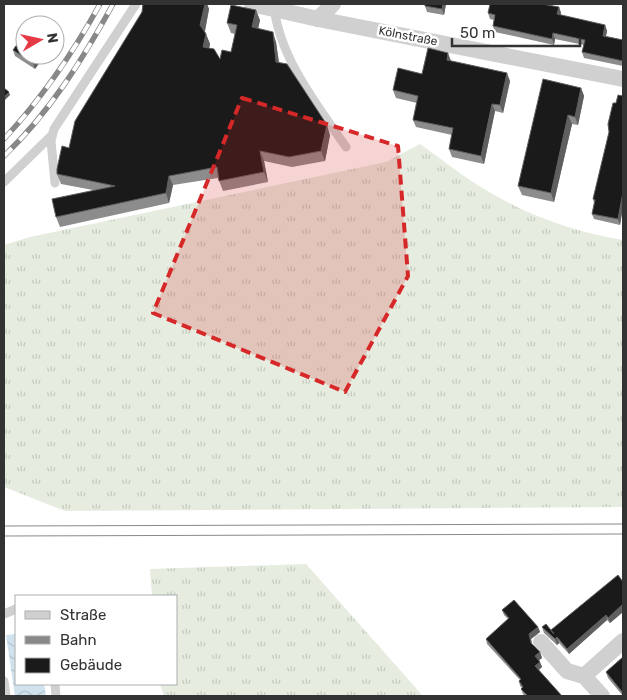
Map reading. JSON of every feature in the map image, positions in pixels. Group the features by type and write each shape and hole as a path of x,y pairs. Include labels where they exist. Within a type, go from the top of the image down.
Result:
{"street":[{"name":"Kölnstraße","path":"252,4 318,19 623,79"},
{"path":"318,19 333,4"},
{"path":"584,676 623,641"},
{"path":"541,642 567,671 584,676 602,696"}],"lane":[{"path":"4,182 52,135 136,4"},
{"path":"274,8 276,25 288,58 346,147"},
{"path":"52,135 55,184"},
{"path":"4,681 6,696"}],"highlighted area":[{"path":"242,98 398,146 408,276 345,392 153,313"}],"green space":[{"path":"420,144 477,185 518,208 570,228 623,240 623,507 65,511 4,487 4,245 30,237 386,162"},
{"path":"306,564 423,696 164,696 160,685 178,685 178,595 152,595 150,569"}],"water":[{"path":"15,634 15,685 44,685 46,696 15,696 6,635"}],"building":[{"path":"143,4 205,4 200,25 206,34 203,47 214,49 220,59 222,50 231,52 237,25 227,23 231,5 256,10 252,27 273,32 276,62 287,64 327,125 321,151 289,157 260,151 264,172 219,181 217,167 169,176 166,193 56,217 52,199 115,186 57,174 57,169 62,146 69,148 75,121 142,12"},
{"path":"425,4 443,4 442,9 425,6"},
{"path":"490,4 542,4 559,7 557,14 605,25 603,36 623,40 623,61 582,52 585,40 553,33 552,39 493,26 495,15 488,13"},
{"path":"428,48 448,53 447,60 507,73 500,105 492,104 481,156 449,149 453,128 413,120 418,96 393,90 398,68 422,74"},
{"path":"543,79 581,88 575,117 568,115 551,193 518,186"},
{"path":"4,88 9,92 4,97"},
{"path":"618,95 623,96 623,192 618,219 592,214 595,200 593,199 609,132 608,124 613,103 616,103"},
{"path":"618,575 623,582 623,604 608,618 606,615 567,649 557,637 555,639 542,627 546,624 554,634 551,630"},
{"path":"514,600 538,627 529,634 531,643 540,652 535,656 540,662 535,666 562,696 528,696 521,689 523,687 519,681 521,679 486,639 509,618 502,610"},
{"path":"623,657 623,693 606,672"}],"tram line":[{"path":"4,526 623,524"},
{"path":"4,536 623,534"}],"railway":[{"path":"4,139 31,108 56,74 100,4"},
{"path":"4,156 21,139 65,84 113,4"}]}
